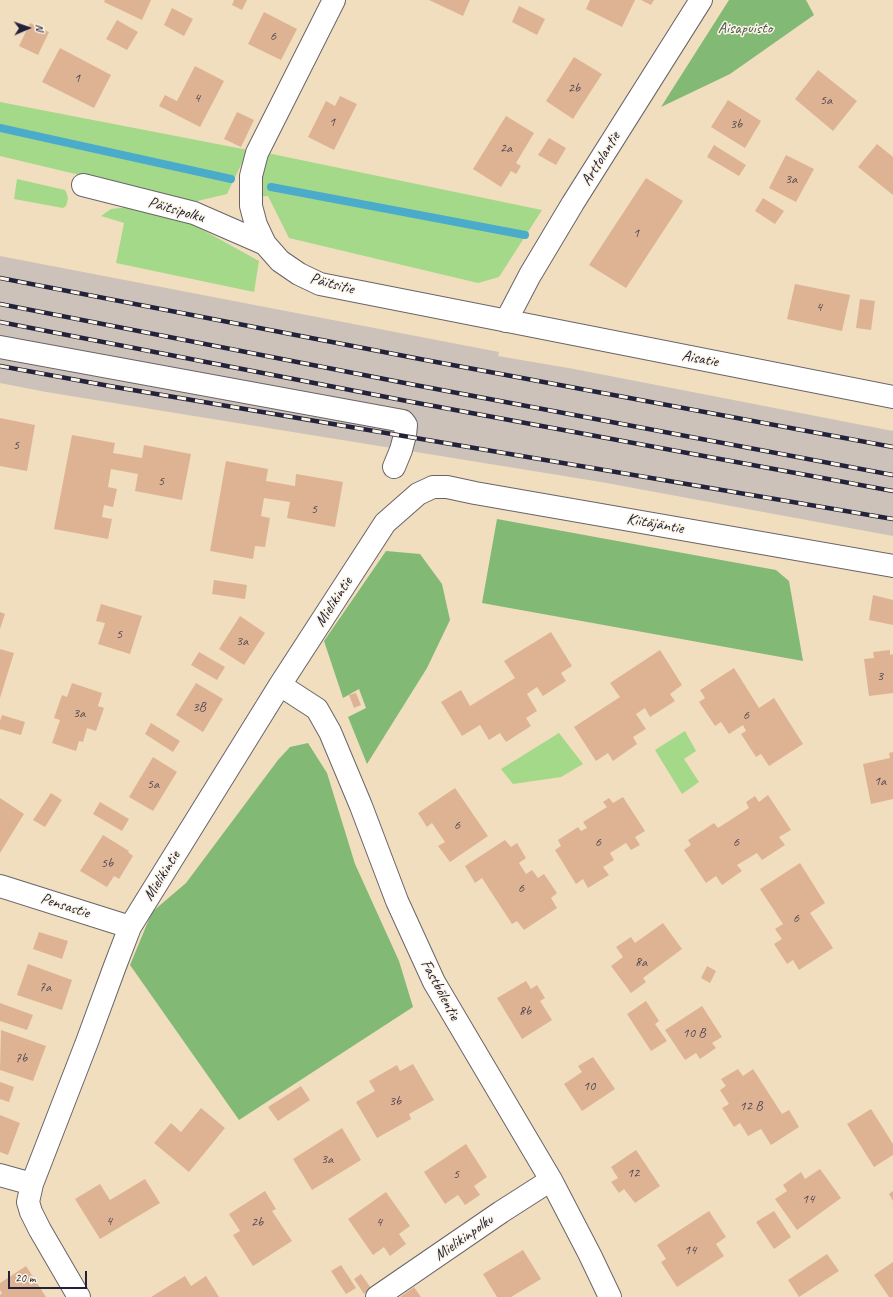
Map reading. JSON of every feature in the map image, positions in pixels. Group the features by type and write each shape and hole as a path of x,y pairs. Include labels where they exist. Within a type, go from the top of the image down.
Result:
{"street":[{"name":"Päitsitie","path":"334,0 256,156 251,176 250,206 256,225 265,244 280,261 299,274 320,284 506,321"},
{"name":"Arttolantie","path":"506,321 530,275 573,204 701,0"},
{"name":"Päitsipolku","path":"83,185 194,213 265,244"},
{"name":"Aisatie","path":"506,321 893,397"},
{"path":"0,347 403,421 406,425 405,435 394,467"},
{"name":"Kiitäjäntie","path":"418,494 432,487 448,487 893,566"},
{"name":"Mielikintie","path":"79,1297 31,1212 28,1202 32,1184 130,927 280,685 386,523 418,494"},
{"name":"Fastbölentie","path":"280,685 317,709 330,732 361,806 397,901 434,982 551,1180 610,1297"},
{"name":"Pensastie","path":"0,886 130,927"},
{"path":"0,1175 32,1184"},
{"name":"Mielikinpolku","path":"377,1297 501,1212 551,1180"}],"shaded area":[{"path":"0,256 499,352 498,356 574,369 893,431 893,536 601,482 46,392 0,383"}],"green space":[{"name":"Aisapuisto","path":"729,0 806,0 814,15 730,74 661,107"},
{"path":"0,102 248,150 227,194 193,202 0,156"},
{"path":"267,153 542,210 499,277 478,283 289,238 268,196 257,197"},
{"path":"17,179 65,190 68,199 66,206 63,208 14,199"},
{"path":"129,207 183,219 259,261 254,292 116,263 124,223 101,216 111,209"},
{"path":"497,519 776,570 789,581 803,661 482,603"},
{"path":"386,551 420,554 442,584 450,620 427,668 367,764 348,717 366,708 359,689 343,698 324,641"},
{"path":"685,731 696,751 684,759 699,782 682,794 655,750"},
{"path":"559,733 583,764 561,777 513,784 501,769"},
{"path":"308,743 327,773 355,864 399,961 413,1007 239,1120 130,965 152,912 186,883 278,760 290,747"}],"building":[{"path":"105,0 151,0 142,20 104,2"},
{"path":"234,0 247,0 242,10 232,5"},
{"path":"429,0 470,0 463,16"},
{"path":"590,0 635,0 622,27 586,9"},
{"path":"641,0 654,0 651,5"},
{"path":"519,6 545,19 537,35 512,22"},
{"path":"172,8 193,19 184,36 164,25"},
{"path":"264,12 297,29 281,60 248,44"},
{"path":"117,20 138,32 127,50 106,39"},
{"path":"30,23 49,32 38,55 19,46"},
{"path":"60,48 111,75 94,108 42,82"},
{"path":"574,57 602,74 573,119 546,101"},
{"path":"195,66 224,81 200,127 159,106 165,95 177,101"},
{"path":"818,70 857,101 833,131 795,99"},
{"path":"340,96 357,104 334,150 308,137 326,101 335,106"},
{"path":"728,100 761,121 745,148 711,127"},
{"path":"237,112 254,120 241,147 224,139"},
{"path":"506,116 534,133 516,163 521,166 516,174 511,171 501,187 473,169"},
{"path":"549,138 566,148 556,165 538,155"},
{"path":"877,144 893,157 893,195 858,167"},
{"path":"714,145 746,165 739,176 707,157"},
{"path":"786,155 814,169 796,202 769,188"},
{"path":"646,178 683,201 626,288 589,265"},
{"path":"763,198 784,211 775,224 755,211"},
{"path":"795,284 850,295 842,331 787,319"},
{"path":"860,299 875,301 871,330 856,328"},
{"path":"0,418 35,425 27,471 0,466"},
{"path":"72,435 115,443 113,453 142,458 144,445 191,454 182,500 135,491 138,474 111,469 108,487 117,489 113,507 104,505 102,517 112,519 108,539 54,529"},
{"path":"226,461 268,469 266,481 295,486 296,474 343,482 335,527 287,518 290,502 264,498 261,516 270,518 265,547 255,546 253,559 210,551"},
{"path":"214,580 247,585 245,599 212,594"},
{"path":"873,595 893,600 893,625 869,620"},
{"path":"101,604 142,616 130,654 98,644 105,623 96,621"},
{"path":"0,612 5,614 0,629"},
{"path":"240,616 265,633 244,665 219,649"},
{"path":"551,632 572,666 561,673 566,681 543,696 537,687 527,694 537,711 526,718 531,726 506,742 500,733 489,740 480,725 462,736 441,702 461,690 470,706 515,678 504,661"},
{"path":"0,649 14,653 0,698"},
{"path":"660,650 682,685 670,694 675,701 650,717 645,708 636,714 646,729 633,737 637,744 613,761 608,753 596,761 574,727 620,697 610,683"},
{"path":"890,650 890,655 893,654 893,693 869,696 864,659 874,658 873,652"},
{"path":"199,652 225,667 217,680 191,665"},
{"path":"734,668 759,708 774,698 803,744 769,766 761,754 756,757 741,734 746,731 743,725 729,734 721,722 715,726 699,702 705,698 700,690"},
{"path":"72,683 102,693 98,706 104,708 96,731 87,728 83,742 79,741 76,751 52,743 60,720 54,718 62,695 67,697"},
{"path":"196,683 223,699 203,732 176,715"},
{"path":"356,693 361,705 354,708 349,695"},
{"path":"2,715 25,722 21,735 0,729"},
{"path":"151,723 180,741 173,752 145,734"},
{"path":"893,752 893,799 871,804 863,764 890,758 889,753"},
{"path":"153,757 177,772 153,811 129,797"},
{"path":"455,788 488,836 450,862 438,846 445,842 432,823 427,827 418,813"},
{"path":"51,793 62,800 45,827 33,820"},
{"path":"768,795 791,830 779,837 785,845 762,860 757,853 737,865 742,871 722,885 716,876 706,883 684,850 691,845 688,840 714,823 718,828 749,808 746,802 755,796 759,802"},
{"path":"623,797 645,831 635,837 640,845 631,850 626,843 610,853 614,860 603,867 609,875 588,888 583,879 576,884 555,850 561,846 558,840 578,827 581,831 587,828 583,822 607,807 603,802 609,798 613,803"},
{"path":"0,798 24,814 0,853"},
{"path":"100,802 129,819 122,831 93,814"},
{"path":"103,835 129,851 128,852 133,856 119,879 114,876 107,887 80,871"},
{"path":"505,840 511,847 517,843 526,858 519,863 526,874 532,870 538,878 544,874 557,893 551,898 557,908 524,930 517,921 512,924 482,878 475,883 465,866"},
{"path":"800,863 825,903 810,913 833,948 799,970 793,960 787,964 774,944 782,939 775,929 783,924 760,889"},
{"path":"663,923 682,949 643,978 646,982 631,993 611,966 623,957 616,947 631,937 635,943"},
{"path":"39,932 68,941 62,959 33,949"},
{"path":"28,964 72,980 62,1010 17,995"},
{"path":"707,966 716,971 710,983 701,978"},
{"path":"526,981 531,989 537,985 545,998 540,1001 552,1020 522,1039 497,998"},
{"path":"646,1001 659,1021 655,1024 667,1041 651,1051 627,1014"},
{"path":"0,1003 33,1015 27,1030 0,1021"},
{"path":"702,1006 722,1037 712,1043 716,1048 700,1059 696,1053 685,1060 665,1030"},
{"path":"1,1030 46,1046 33,1081 0,1070"},
{"path":"593,1057 615,1089 582,1111 564,1084 582,1072 578,1066"},
{"path":"413,1064 434,1100 409,1114 411,1119 377,1138 356,1102 375,1091 369,1081 397,1065 400,1071"},
{"path":"738,1069 743,1076 753,1069 782,1114 789,1110 799,1127 771,1145 761,1129 748,1136 740,1123 734,1127 722,1108 729,1104 720,1090 726,1086 721,1079"},
{"path":"0,1082 14,1087 9,1102 0,1099"},
{"path":"301,1086 310,1100 278,1121 268,1107"},
{"path":"201,1108 225,1128 189,1172 154,1143 171,1123 181,1132"},
{"path":"871,1109 893,1144 893,1155 874,1167 847,1124"},
{"path":"0,1115 20,1123 8,1155 0,1152"},
{"path":"342,1128 361,1160 312,1190 293,1159"},
{"path":"466,1144 487,1177 474,1186 480,1195 465,1205 458,1195 445,1204 424,1172"},
{"path":"636,1150 660,1186 635,1203 624,1189 619,1193 611,1182 618,1178 611,1167"},
{"path":"820,1169 841,1198 797,1230 775,1199 787,1191 783,1185 801,1172 805,1179"},
{"path":"145,1179 160,1203 100,1239 75,1199 100,1184 110,1200"},
{"path":"265,1191 276,1209 272,1211 292,1241 253,1266 233,1235 240,1231 229,1214"},
{"path":"893,1191 893,1201 889,1194"},
{"path":"386,1192 410,1226 399,1234 406,1244 390,1256 384,1247 373,1255 348,1219"},
{"path":"709,1211 726,1237 716,1244 724,1256 677,1287 661,1262 666,1259 657,1245"},
{"path":"774,1211 791,1237 774,1249 756,1222"},
{"path":"523,1250 541,1279 511,1297 497,1297 483,1274"},
{"path":"827,1254 839,1271 799,1297 788,1280"},
{"path":"893,1262 893,1297 889,1297 874,1275"},
{"path":"341,1265 356,1288 346,1294 331,1271"},
{"path":"26,1266 46,1297 0,1297 2,1293 0,1290 0,1283"},
{"path":"361,1274 371,1288 364,1294 354,1279"},
{"path":"185,1276 191,1286 206,1276 219,1297 151,1297"},
{"path":"414,1287 421,1297 400,1297"}],"waterway":[{"path":"0,128 231,179"},
{"path":"271,187 525,235"}],"railway":[{"path":"0,278 420,359 893,447"},
{"path":"0,304 415,385 893,475"},
{"path":"0,322 412,402 893,491"},
{"path":"0,366 115,387 893,519"}]}
